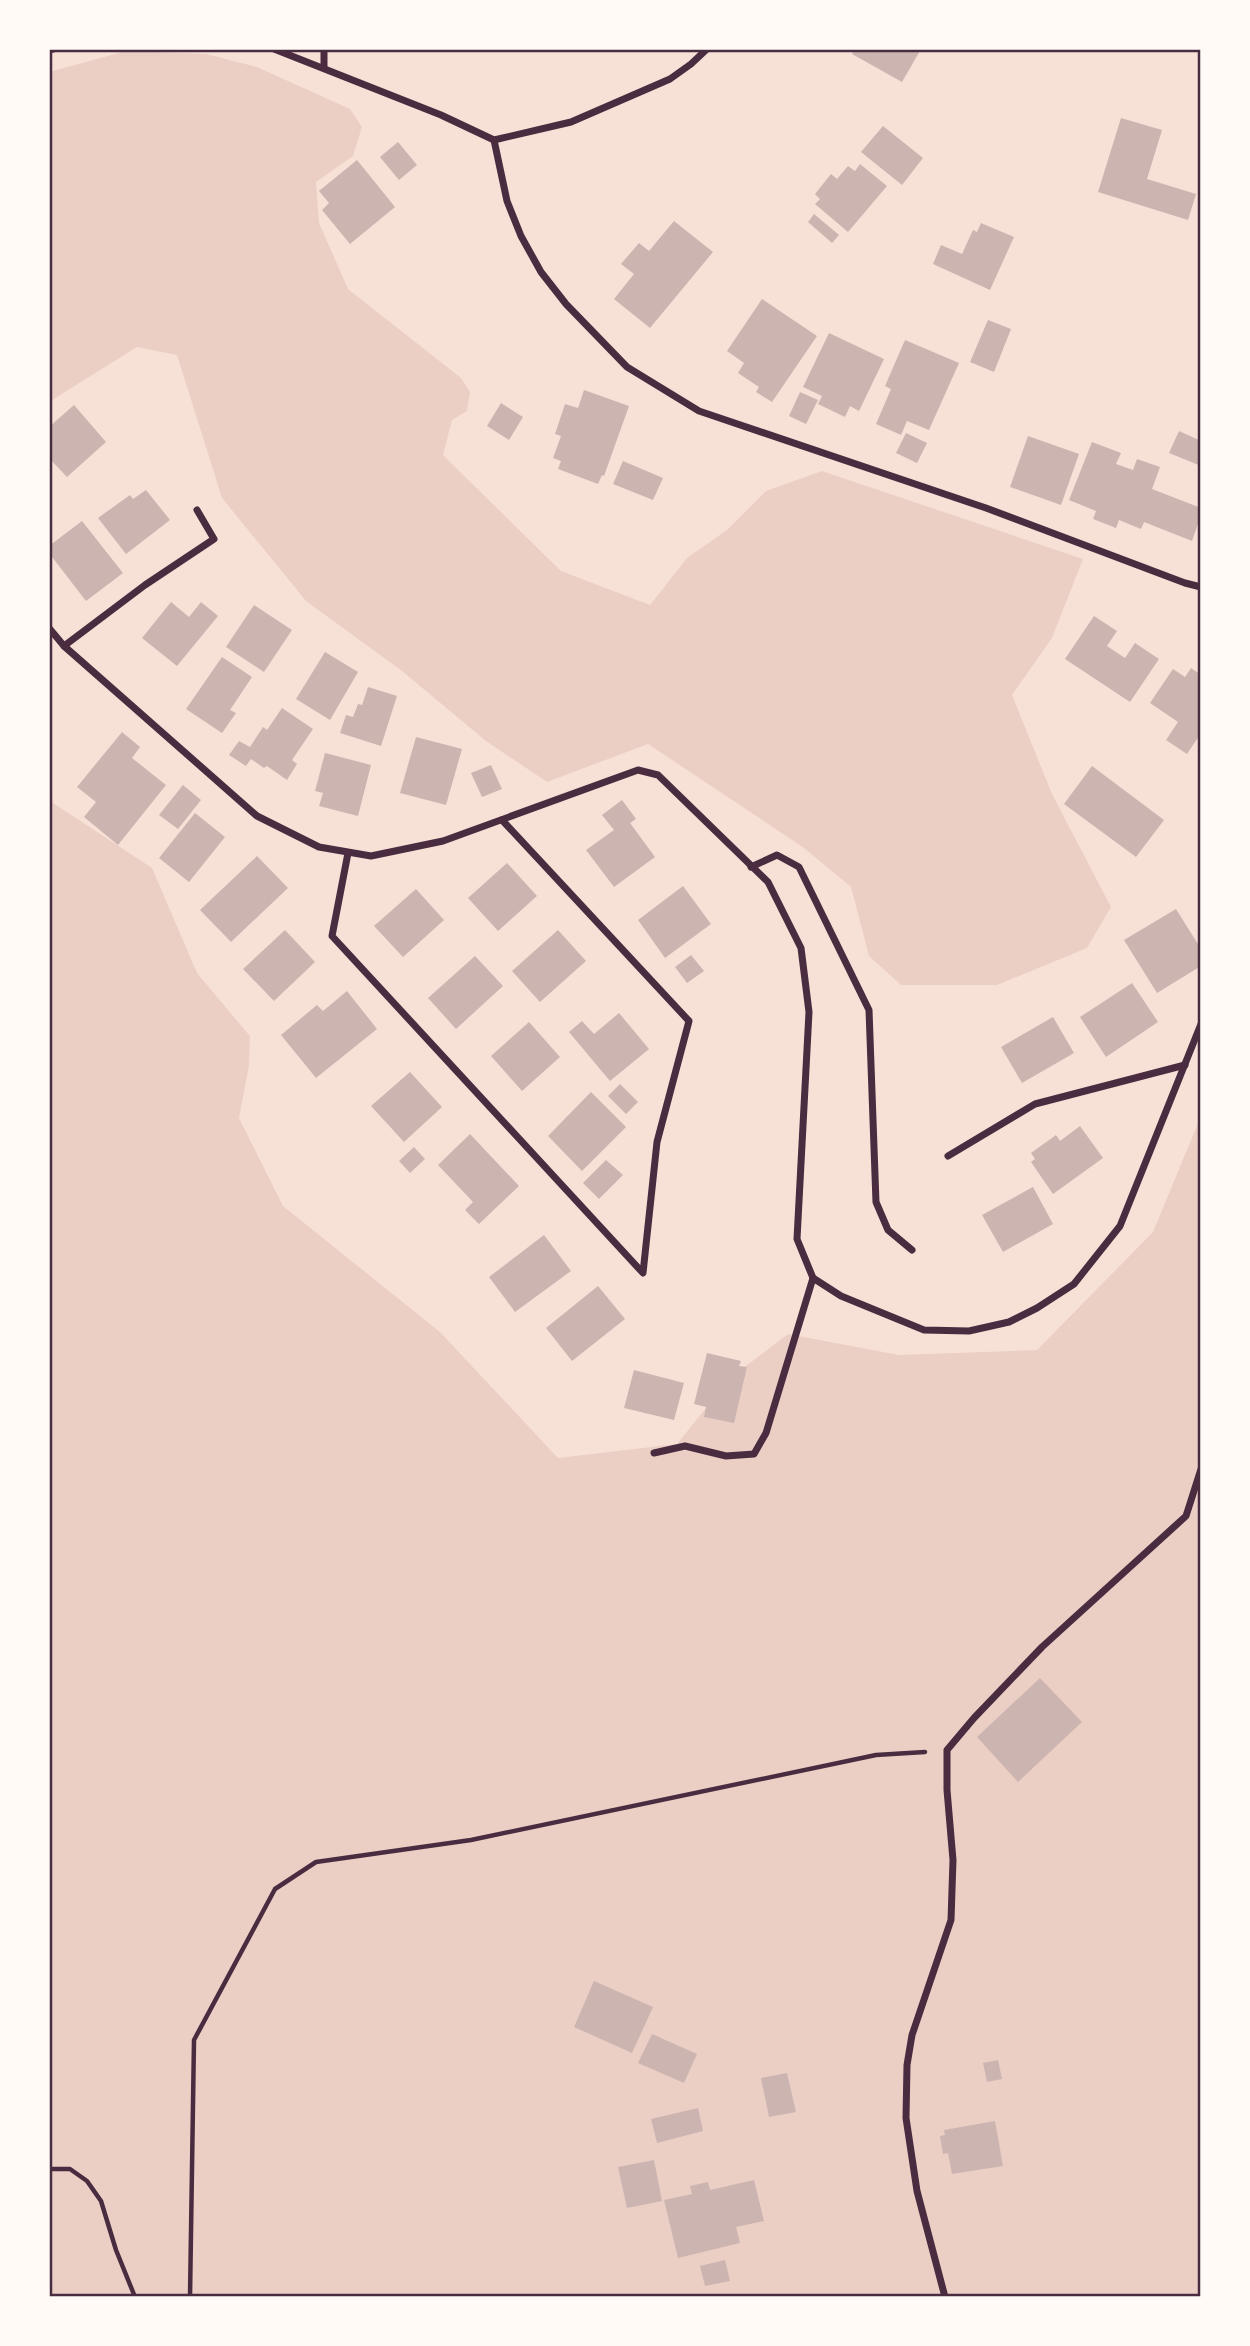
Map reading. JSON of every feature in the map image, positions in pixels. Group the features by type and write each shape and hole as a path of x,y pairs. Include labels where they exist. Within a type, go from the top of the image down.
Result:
{"street":[{"path":"274,49 441,115 494,140 571,122 670,79 691,65 707,49"},
{"path":"324,49 324,68"},
{"path":"494,140 507,201 521,236 541,272 566,304 627,367 699,411 986,508 1201,587"},
{"path":"64,646 145,585 214,540 197,510"},
{"path":"49,628 64,646 257,816 319,847 371,856 443,841 638,770 659,775 768,882 801,948 809,1012 797,1239 813,1278 841,1296 924,1330 983,1329 1009,1322 1074,1284 1120,1226 1201,1024"},
{"path":"348,853 332,936 643,1273 657,1142 689,1021 502,820"},
{"path":"751,867 777,855 799,867 869,1010 876,1202 888,1230 912,1250"},
{"path":"947,1156 1035,1104 1185,1065"},
{"path":"654,1453 685,1446 726,1456 754,1454 766,1433 813,1278"},
{"path":"945,2297 917,2191 906,2118 907,2064 912,2035 951,1920 953,1860 947,1790 947,1750 1042,1647 1186,1516 1201,1469"}],"path":[{"path":"190,2297 194,2040 275,1889 316,1862 471,1840 876,1755 947,1750"},
{"path":"49,2168 70,2169 87,2181 101,2201 116,2250 135,2297"}],"shaded area":[{"path":"126,51 206,54 257,67 350,109 362,127 353,156 316,182 319,223 348,289 461,378 470,392 467,411 452,420 443,455 561,571 650,605 687,558 727,530 766,491 822,471 1083,559 1052,638 1012,695 1052,794 1111,907 1087,948 997,985 901,985 869,956 851,887 804,848 648,744 547,782 486,741 402,671 306,601 222,498 177,355 137,347 49,402 49,72"},
{"path":"49,783 53,803 152,868 197,973 250,1036 249,1066 239,1118 283,1206 440,1332 558,1458 677,1444 730,1378 788,1334 899,1355 1037,1350 1153,1232 1201,1116 1201,2297 49,2297"}],"building":[{"path":"855,49 921,49 902,82 852,54"},
{"path":"1121,118 1162,130 1147,179 1196,194 1188,220 1098,192"},
{"path":"883,126 923,158 902,185 861,152"},
{"path":"398,142 417,165 399,180 380,157"},
{"path":"357,160 395,207 350,244 322,210 329,203 319,191"},
{"path":"860,164 887,186 848,232 815,204 820,199 815,194 831,174 837,179 848,166 855,171"},
{"path":"814,214 839,235 832,243 808,222"},
{"path":"674,221 713,252 650,328 614,299 634,274 621,264 639,243 649,251"},
{"path":"981,223 1014,237 990,290 933,264 941,245 962,254 973,230 977,232"},
{"path":"762,299 817,336 772,402 756,392 759,387 738,373 744,363 727,351"},
{"path":"988,320 1011,329 994,372 970,362"},
{"path":"829,333 884,359 859,411 850,406 845,417 818,404 822,396 803,387"},
{"path":"905,340 959,363 929,430 907,421 901,435 876,424 891,389 885,386"},
{"path":"584,390 629,406 604,476 602,475 598,484 558,469 561,461 553,458 561,436 555,434 565,404 578,408"},
{"path":"800,392 818,400 806,424 789,416"},
{"path":"501,403 523,417 509,440 487,426"},
{"path":"74,405 106,442 67,477 49,458 49,427"},
{"path":"1179,431 1201,441 1201,466 1169,453"},
{"path":"906,433 927,443 917,463 896,453"},
{"path":"1028,436 1079,454 1061,505 1010,487"},
{"path":"1092,442 1121,453 1116,464 1133,470 1137,459 1160,467 1152,489 1201,508 1192,541 1144,522 1141,529 1119,520 1116,528 1093,519 1096,511 1069,500"},
{"path":"623,461 663,478 653,500 613,484"},
{"path":"146,490 170,520 126,554 98,518 130,495 133,499"},
{"path":"82,521 123,573 86,601 49,553 49,546"},
{"path":"171,602 189,617 201,602 218,616 177,666 142,638"},
{"path":"254,605 292,630 264,672 226,647"},
{"path":"1094,616 1117,631 1107,646 1125,658 1135,643 1159,659 1130,702 1065,659"},
{"path":"325,652 358,672 330,720 296,699"},
{"path":"222,657 252,677 230,710 236,713 222,733 186,709"},
{"path":"1191,668 1201,675 1201,733 1187,754 1166,740 1178,722 1150,703 1173,669 1185,677"},
{"path":"368,687 397,696 381,746 340,733 346,715 353,717 358,704 362,705"},
{"path":"282,708 313,729 292,760 297,764 287,780 251,759 246,766 229,755 239,741 250,747 263,727 267,730"},
{"path":"122,732 140,747 132,758 166,785 118,845 84,817 96,802 77,787"},
{"path":"416,737 462,749 446,805 400,793"},
{"path":"325,753 371,765 358,816 319,806 323,793 315,791"},
{"path":"491,765 502,789 482,797 471,773"},
{"path":"1092,766 1164,820 1136,857 1064,804"},
{"path":"183,785 201,800 178,829 159,815"},
{"path":"622,800 636,819 630,823 655,857 614,887 586,850 614,830 602,815"},
{"path":"195,813 225,837 189,882 159,858"},
{"path":"257,856 288,888 231,942 200,910"},
{"path":"507,863 537,896 498,931 468,898"},
{"path":"683,886 711,924 665,958 638,920"},
{"path":"416,889 444,920 403,957 374,926"},
{"path":"1176,909 1201,949 1201,966 1157,993 1124,940"},
{"path":"285,930 315,962 274,1001 243,969"},
{"path":"558,930 586,961 540,1002 512,971"},
{"path":"691,955 704,971 687,983 675,967"},
{"path":"475,956 503,986 456,1029 428,998"},
{"path":"1132,983 1158,1022 1106,1057 1080,1017"},
{"path":"347,991 377,1029 316,1078 281,1035 317,1005 323,1011"},
{"path":"619,1013 649,1049 610,1081 569,1032 582,1021 594,1034"},
{"path":"1053,1017 1074,1053 1022,1083 1001,1047"},
{"path":"529,1022 560,1057 522,1091 491,1056"},
{"path":"410,1072 442,1107 404,1142 371,1106"},
{"path":"620,1084 638,1102 626,1114 608,1096"},
{"path":"591,1092 626,1127 582,1171 548,1136"},
{"path":"1080,1126 1103,1158 1053,1194 1031,1162 1035,1159 1031,1153 1056,1135 1060,1141"},
{"path":"470,1134 519,1186 479,1224 465,1210 473,1202 438,1165"},
{"path":"414,1147 425,1159 410,1173 399,1161"},
{"path":"606,1160 623,1175 599,1199 583,1183"},
{"path":"1033,1187 1053,1224 1003,1252 982,1215"},
{"path":"544,1235 571,1271 515,1312 489,1277"},
{"path":"598,1286 625,1319 572,1361 546,1328"},
{"path":"707,1353 741,1361 739,1366 747,1367 734,1423 704,1417 706,1407 694,1404"},
{"path":"634,1370 684,1383 674,1420 624,1408"},
{"path":"1040,1678 1082,1722 1018,1782 977,1737"},
{"path":"594,1981 653,2007 632,2053 574,2027"},
{"path":"652,2034 697,2054 684,2083 638,2063"},
{"path":"998,2060 1002,2079 987,2082 983,2063"},
{"path":"787,2073 796,2112 769,2117 761,2078"},
{"path":"698,2108 703,2131 657,2143 651,2119"},
{"path":"995,2121 1003,2166 952,2174 948,2153 943,2154 940,2136 945,2135 944,2130"},
{"path":"654,2160 662,2201 627,2208 618,2167"},
{"path":"754,2180 764,2221 736,2227 740,2243 678,2258 664,2200 692,2194 690,2186 708,2182 710,2190"},
{"path":"725,2260 730,2281 705,2286 700,2266"}]}
